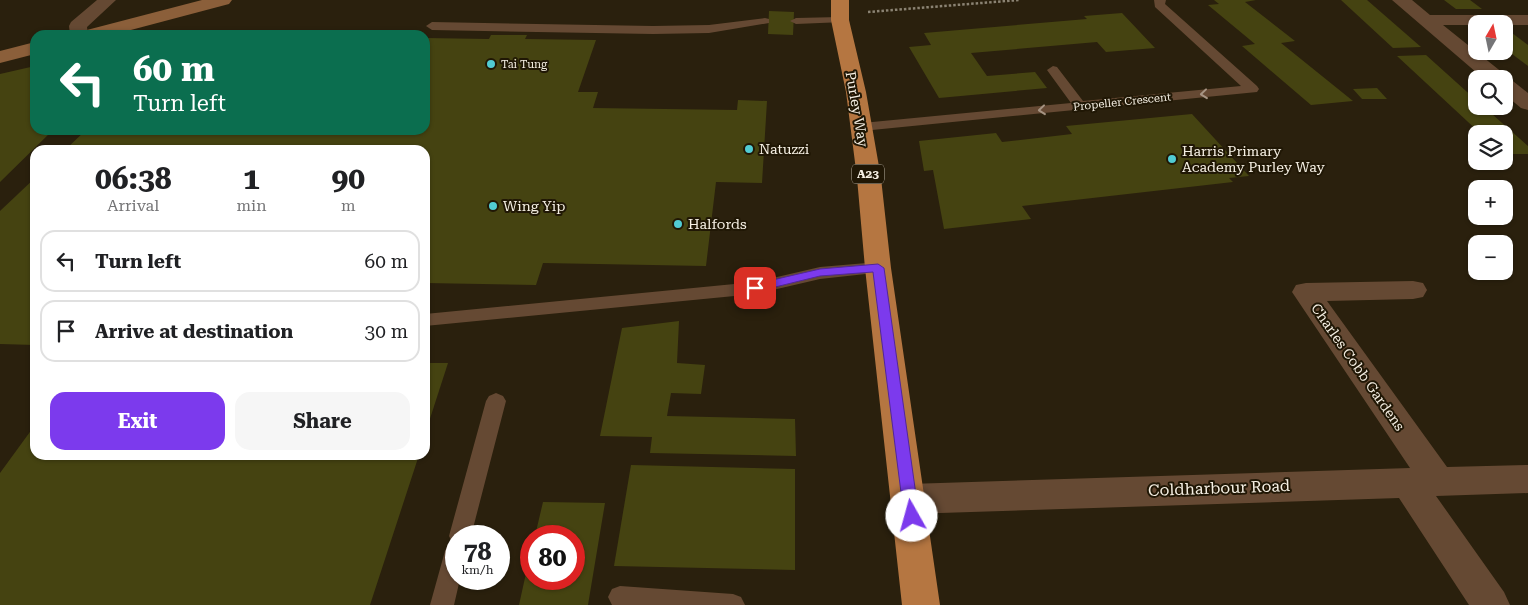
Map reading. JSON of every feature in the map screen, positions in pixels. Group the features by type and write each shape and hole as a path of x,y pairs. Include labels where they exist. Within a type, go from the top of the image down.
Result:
{"highway":[{"name":"Purley Way","path":"840,11 862,127 878,268 910,499 922,605"}],"main road":[{"path":"109,30 223,0"},
{"path":"0,57 30,49"}],"street":[{"path":"78,30 78,26 107,0"},
{"path":"1401,0 1486,70"},
{"path":"1424,20 1528,20"},
{"path":"1513,92 1528,104"},
{"name":"Charles Cobb Gardens","path":"1413,290 1306,292 1423,482"},
{"name":"Coldharbour Road","path":"910,499 1528,479"},
{"path":"1423,482 1491,605"}],"lane":[{"name":"Propeller Crescent","path":"862,127 1252,89 1159,5 1160,0"},
{"path":"796,21 840,11"},
{"path":"432,26 663,30 709,29 764,21"},
{"path":"1052,70 1080,106"},
{"path":"430,320 755,288 820,273 878,268"},
{"path":"463,525 496,401"},
{"path":"442,605 446,590"},
{"path":"620,597 733,605"}],"path":[{"path":"840,11 1019,0"}],"building":[{"path":"1214,0 1256,0 1245,2 1295,41 1281,43 1353,101 1311,105 1242,46 1255,44 1208,5 1219,4"},
{"path":"1341,0 1367,0 1421,47 1393,48"},
{"path":"1444,0 1470,0 1482,9 1456,9"},
{"path":"769,11 794,12 793,35 768,34"},
{"path":"1122,13 1155,48 1106,52 1097,42 971,53 987,76 1035,72 1047,88 939,98 909,47 931,45 924,33 1087,19 1084,16"},
{"path":"1513,34 1528,45 1528,66 1513,55"},
{"path":"491,35 527,35 525,39 596,40 578,92 598,92 593,108 737,110 738,100 767,101 762,183 716,182 706,266 543,263 536,285 430,283 430,145 70,145 81,135 430,135 430,38 489,39"},
{"path":"1426,55 1468,93 1468,115 1493,115 1504,125 1471,125 1397,56"},
{"path":"30,67 30,135 48,135 38,145 30,145 30,153 0,182 0,74"},
{"path":"1377,88 1387,99 1362,99 1353,89"},
{"path":"1192,114 1249,176 1229,178 1233,182 1022,206 1031,219 944,229 933,170 924,171 919,141 996,133 1002,142 1072,134 1066,126"},
{"path":"1513,133 1528,146 1528,154 1513,154"},
{"path":"30,183 30,345 0,344 0,211"},
{"path":"679,321 677,363 705,365 701,394 671,393 667,416 795,419 796,456 650,453 652,437 600,436 622,328"},
{"path":"430,363 448,363 430,419"},
{"path":"30,432 30,460 417,460 370,605 0,605 0,473"},
{"path":"631,465 795,469 795,570 614,566"},
{"path":"543,502 605,503 588,605 519,605 522,590 585,590 585,525 538,525"}],"place":[{"name":"Tai Tung","path":"491,64"},
{"name":"Natuzzi","path":"749,149"},
{"name":"Harris Primary Academy Purley Way","path":"1172,159"},
{"name":"Wing Yip","path":"493,206"},
{"name":"Halfords","path":"678,224"}],"route":[{"path":"755,288 820,273 878,268 912,516"}]}
